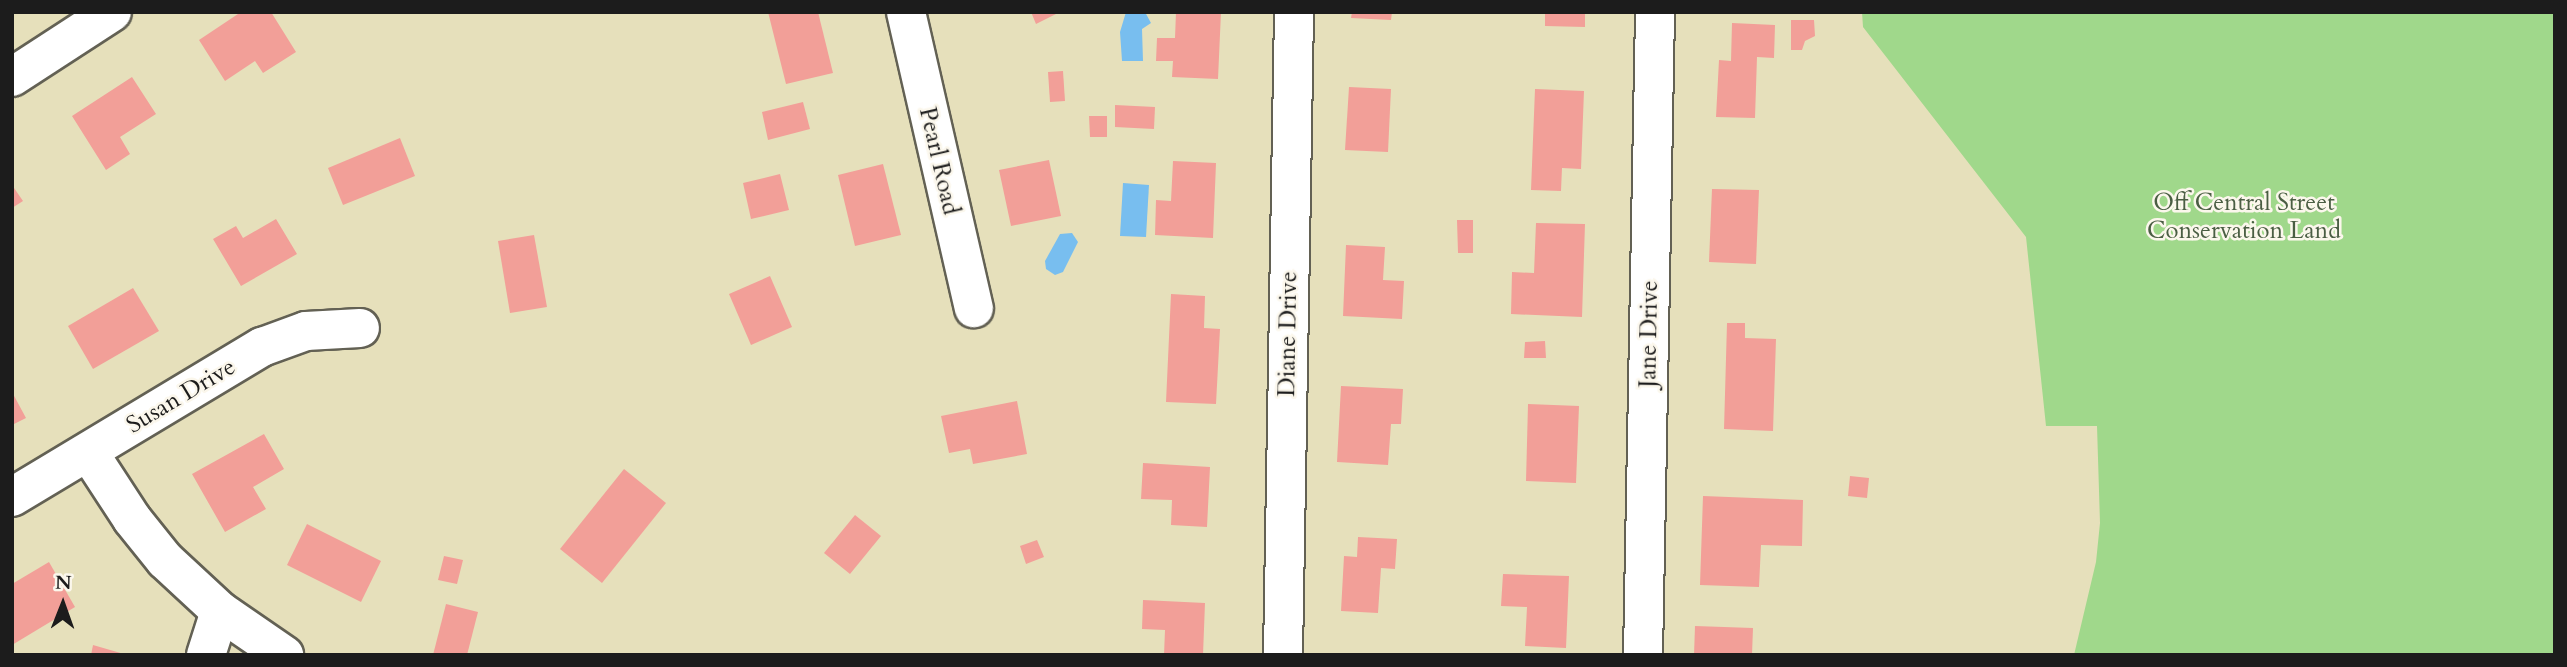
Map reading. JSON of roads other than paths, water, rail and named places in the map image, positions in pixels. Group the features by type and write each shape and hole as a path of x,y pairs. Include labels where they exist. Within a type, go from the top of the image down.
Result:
{"street":[{"path":"12,77 112,12"},
{"name":"Pearl Road","path":"906,12 974,308"},
{"name":"Diane Drive","path":"1283,655 1294,12"},
{"name":"Jane Drive","path":"1643,655 1655,12"},
{"name":"Susan Drive","path":"12,497 262,347 306,331 360,328"},
{"path":"89,453 146,538 220,611 284,655"},
{"path":"206,655 220,611"}],"water":[{"path":"1126,12 1145,12 1151,23 1142,29 1143,61 1122,61 1120,32"},
{"path":"1123,183 1149,185 1146,237 1120,236"},
{"path":"1072,233 1078,242 1063,272 1055,275 1046,269 1045,261 1060,234"}],"park label":[{"name":"Off Central Street Conservation Land","path":"2244,217"}]}
